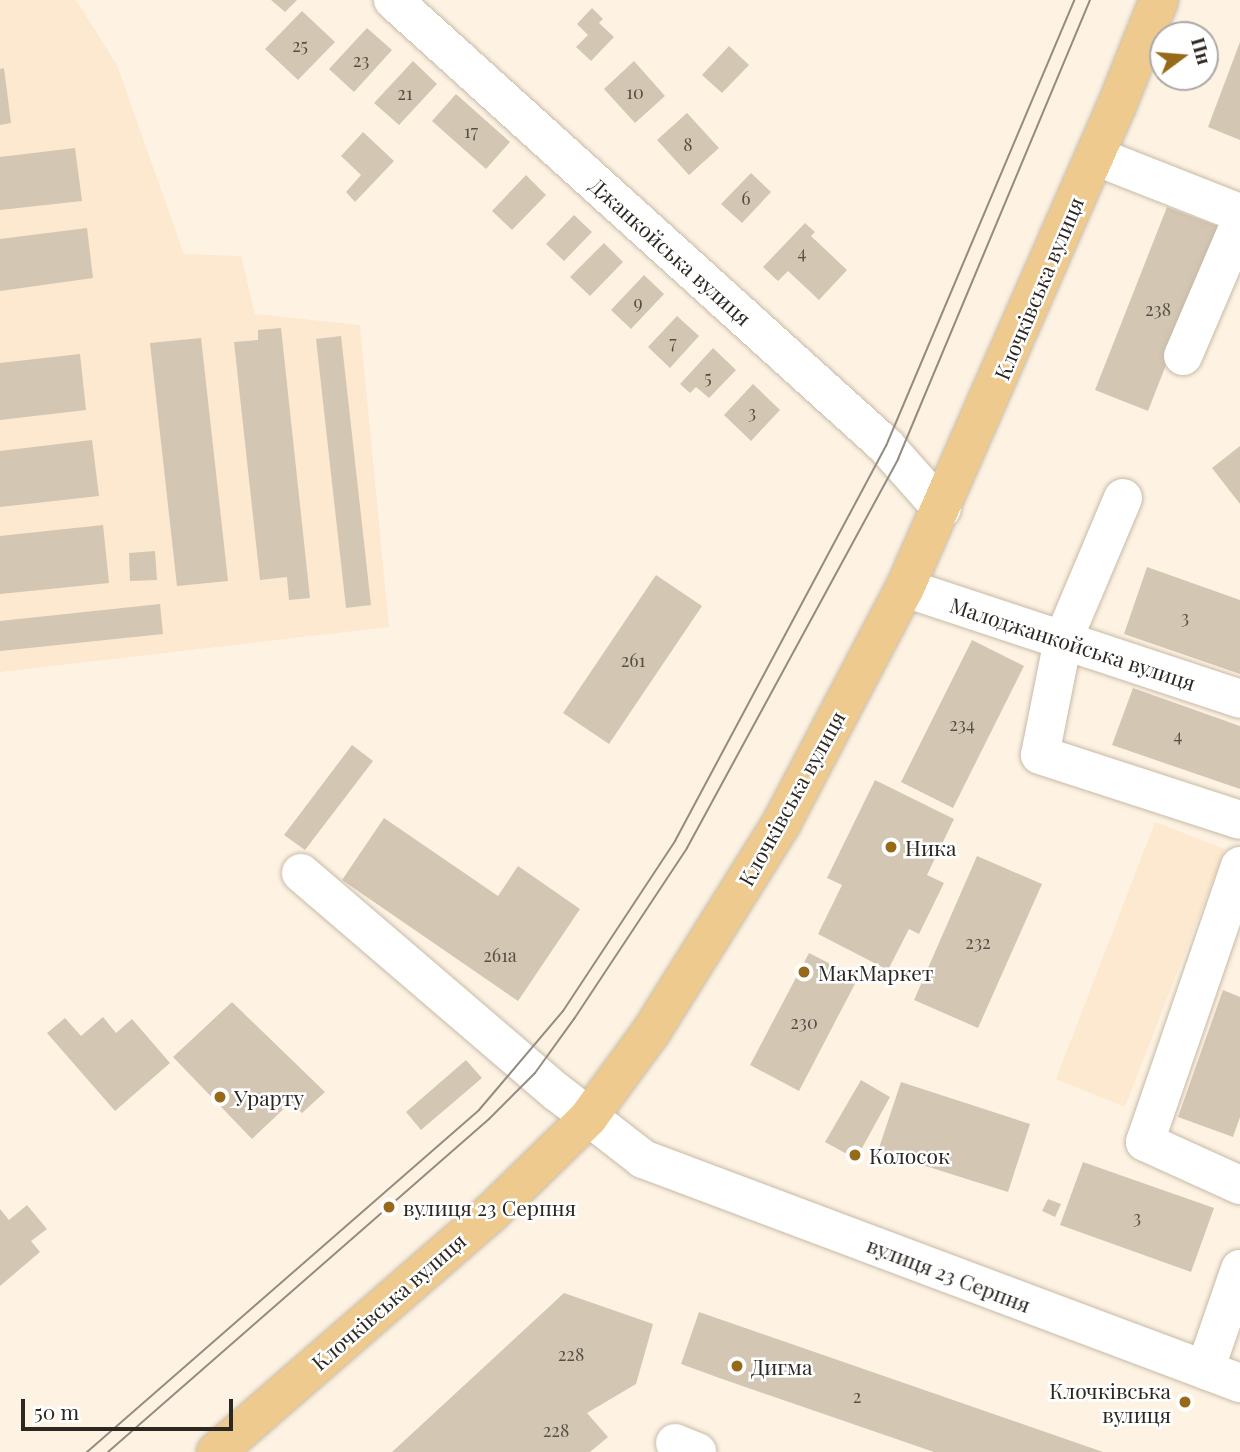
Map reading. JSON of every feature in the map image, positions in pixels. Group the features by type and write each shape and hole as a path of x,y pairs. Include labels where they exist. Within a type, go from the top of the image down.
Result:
{"main road":[{"name":"Клочківська вулиця","path":"216,1452 489,1215 589,1118 651,1032 782,822 905,588 1095,156 1159,0"}],"street":[{"name":"Джанкойська вулиця","path":"393,0 886,446 942,509"},
{"path":"1095,156 1240,213"},
{"path":"1183,356 1240,223"},
{"path":"1123,498 1063,640 1040,755 1240,820"},
{"name":"Малоджанкойська вулиця","path":"905,588 1240,699"},
{"path":"1240,866 1145,1142 1240,1185"},
{"name":"вулиця 23 Серпня","path":"301,873 589,1118 643,1159 1240,1383"},
{"path":"1205,1370 1240,1269"}],"shaded area":[{"path":"0,0 76,0 117,65 184,254 241,256 255,314 360,325 389,627 0,672"},
{"path":"1155,822 1225,849 1125,1107 1056,1079"}],"building":[{"path":"271,0 297,0 285,12"},
{"path":"592,8 603,19 599,23 614,37 591,61 576,47 588,35 577,24"},
{"path":"302,11 335,42 298,80 265,49"},
{"path":"367,28 392,50 354,92 329,69"},
{"path":"1240,42 1240,140 1208,127"},
{"path":"729,46 749,65 722,93 702,75"},
{"path":"413,61 437,84 399,125 374,103"},
{"path":"634,61 665,96 635,123 604,89"},
{"path":"4,68 11,123 0,125 0,69"},
{"path":"456,94 510,142 486,169 432,121"},
{"path":"687,113 719,148 689,175 657,140"},
{"path":"363,132 394,161 355,202 346,192 361,175 341,156"},
{"path":"75,148 82,201 0,210 0,157"},
{"path":"751,173 771,192 742,223 721,204"},
{"path":"526,175 546,195 512,230 492,211"},
{"path":"1167,207 1220,227 1148,411 1095,390"},
{"path":"574,215 592,232 564,261 546,244"},
{"path":"805,223 815,232 811,236 847,270 819,300 788,271 778,281 763,267"},
{"path":"87,228 93,278 0,291 0,239"},
{"path":"604,243 623,262 590,296 570,277"},
{"path":"644,275 664,294 631,329 611,310"},
{"path":"677,316 699,336 670,368 648,347"},
{"path":"281,328 310,598 289,600 287,577 260,580 234,342 258,340 258,330"},
{"path":"341,336 371,605 346,608 316,339"},
{"path":"201,338 228,581 177,586 150,343"},
{"path":"713,348 736,370 709,398 696,387 690,393 680,384"},
{"path":"80,354 86,410 0,420 0,363"},
{"path":"753,384 780,410 751,441 724,415"},
{"path":"92,440 99,496 0,507 0,451"},
{"path":"1240,446 1240,504 1212,468"},
{"path":"103,525 109,583 0,594 0,536"},
{"path":"155,551 157,580 130,581 129,553"},
{"path":"1147,567 1240,600 1240,674 1124,634"},
{"path":"656,575 702,606 609,744 563,713"},
{"path":"160,604 163,634 0,651 0,621"},
{"path":"972,640 1024,666 953,808 901,782"},
{"path":"1133,688 1240,726 1240,789 1112,745"},
{"path":"352,745 373,761 305,850 284,835"},
{"name":"Ника","path":"875,780 954,819 927,875 944,883 919,934 909,929 888,970 818,934 842,885 827,878"},
{"path":"384,818 498,896 518,866 580,909 518,1001 342,880"},
{"path":"977,856 1042,884 978,1028 914,1000"},
{"path":"809,953 858,978 799,1091 750,1065"},
{"path":"1223,990 1240,997 1240,1117 1233,1137 1178,1117"},
{"path":"232,1002 325,1092 302,1113 291,1102 252,1139 173,1057"},
{"path":"103,1017 116,1033 132,1019 170,1063 115,1111 47,1033 65,1018 81,1036"},
{"path":"466,1060 482,1078 421,1130 406,1112"},
{"path":"861,1080 890,1097 856,1159 825,1142"},
{"path":"901,1082 1030,1124 1008,1192 878,1151"},
{"path":"1083,1162 1214,1208 1191,1272 1060,1225"},
{"path":"1048,1199 1061,1204 1055,1217 1042,1211"},
{"path":"27,1205 47,1229 31,1241 40,1252 0,1286 0,1209 9,1220"},
{"path":"564,1293 653,1324 636,1384 587,1413 608,1437 590,1452 392,1452"},
{"path":"699,1312 1103,1452 934,1452 725,1380 681,1364"}],"tram line":[{"path":"87,1452 479,1110 563,1011 675,841 886,446 1074,0"},
{"path":"108,1452 489,1119 535,1073 574,1019 687,848 898,459 1090,0"}],"place":[{"name":"Ника","path":"891,847"},
{"name":"МакМаркет","path":"804,972"},
{"name":"Урарту","path":"220,1097"},
{"name":"Колосок","path":"855,1155"},
{"name":"вулиця 23 Серпня","path":"389,1207"},
{"name":"Дигма","path":"737,1366"},
{"name":"Клочківська вулиця","path":"1185,1402"}]}
